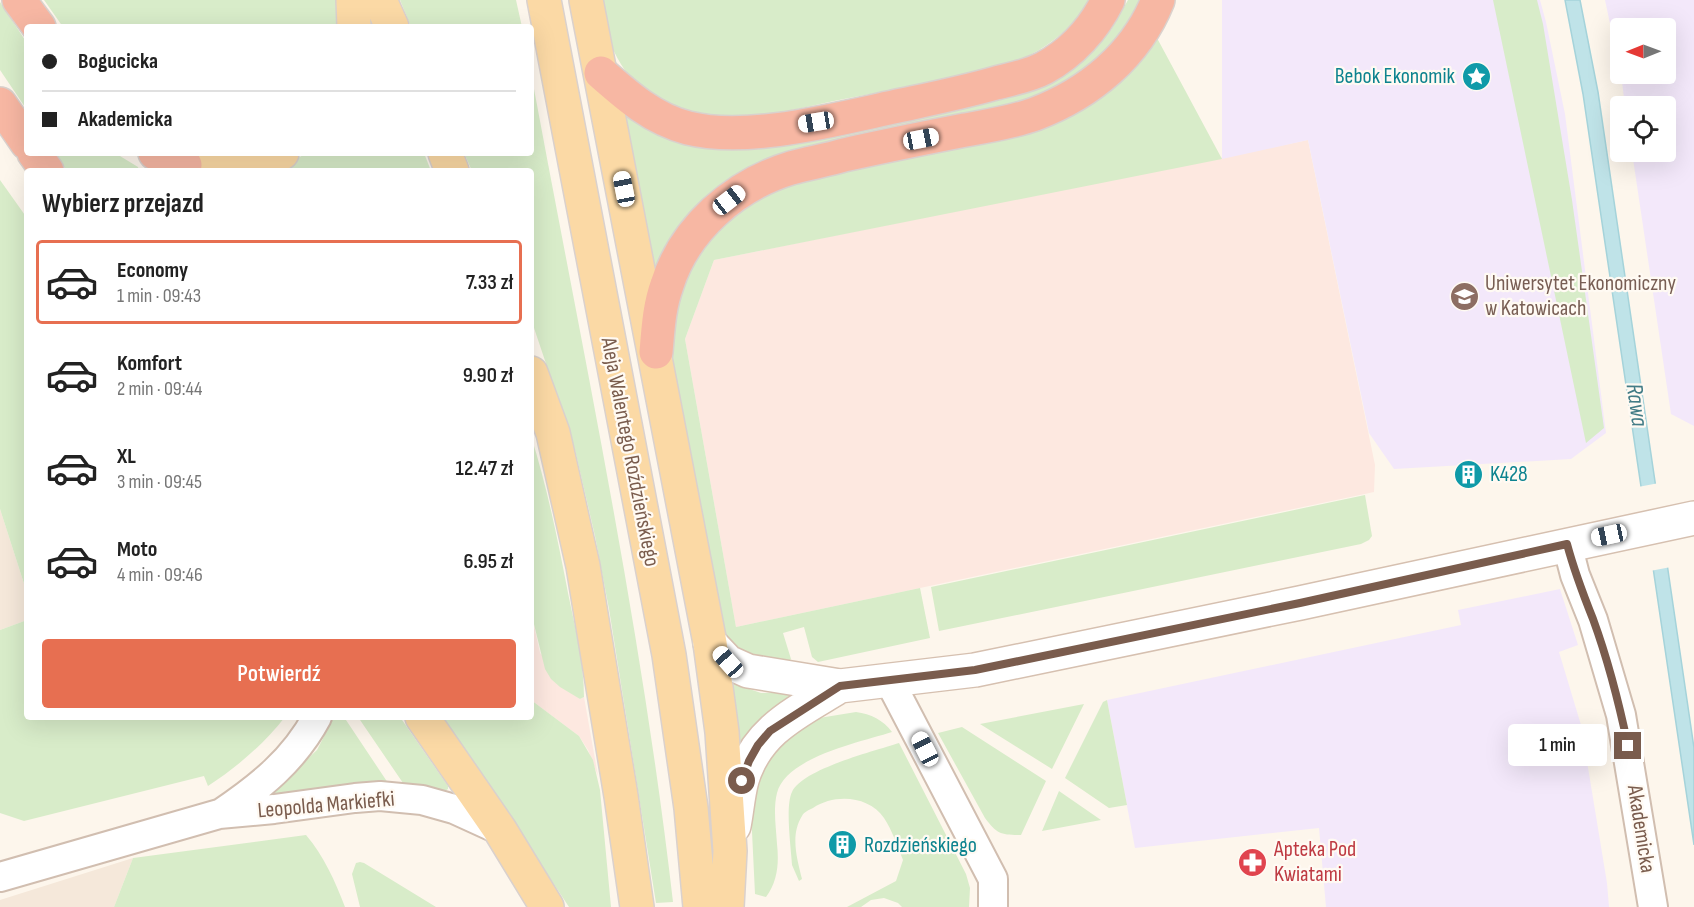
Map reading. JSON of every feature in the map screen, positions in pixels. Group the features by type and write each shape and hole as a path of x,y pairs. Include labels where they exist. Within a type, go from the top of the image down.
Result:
{"highway":[{"path":"19,0 37,24"},
{"path":"601,73 631,99 648,110 687,128 712,132 767,131 962,93 1025,76 1060,58 1070,50 1102,12 1108,0"},
{"path":"656,352 660,310 667,283 676,262 710,215 741,190 792,168 881,147 1011,121 1034,115 1059,104 1097,81 1113,68 1146,26 1158,0"},
{"path":"0,104 24,139"}],"main road":[{"path":"353,0 354,24"},
{"path":"380,0 391,24"},
{"name":"Aleja Walentego Roździeńskiego","path":"544,0 669,655 691,808 700,907"},
{"path":"586,0 656,352 710,643 722,732 730,851 727,907"},
{"path":"170,163 238,166 261,163 276,156"},
{"path":"534,382 553,433 583,566 637,907"},
{"path":"424,720 500,830 547,907"}],"street":[{"path":"710,643 728,662 748,671 840,686 975,670 1694,518"},
{"name":"Akademicka","path":"1567,544 1575,575 1593,620 1622,715 1653,907"},
{"path":"890,680 993,879 993,907"},
{"path":"730,851 742,781 758,745 784,720 840,686"},
{"name":"Leopolda Markiefki","path":"219,814 248,795 275,773 304,740 315,720"},
{"name":"Leopolda Markiefki","path":"0,877 219,814 262,811 355,798 394,797 438,804 500,830"}],"shaded area":[{"name":"Uniwersytet Ekonomiczny w Katowicach","path":"1222,0 1540,0 1565,114 1606,433 1571,459 1394,469 1369,433 1308,140 1222,159"},
{"name":"Uniwersytet Ekonomiczny w Katowicach","path":"1605,0 1694,0 1694,426 1671,414 1633,162 1676,162 1676,96 1624,96 1622,84 1676,84 1676,18 1610,18 1610,24"},
{"path":"1308,140 1375,465 1374,492 736,627 685,339 714,260"},
{"path":"0,509 24,584 24,621 0,630"},
{"path":"1560,589 1578,645 1559,652 1581,725 1609,907 1326,907 1319,828 1135,848 1107,700 1461,625 1458,610"},
{"path":"534,626 540,653 580,699 584,697 598,776 588,750 579,736 534,702"},
{"path":"133,858 114,907 0,907 0,900"}],"green space":[{"path":"44,0 338,0 339,24 61,24"},
{"path":"400,0 516,0 521,24 410,24"},
{"path":"596,0 1090,0 1071,25 1056,38 1030,55 1007,65 983,72 798,109 732,118 709,116 682,108 649,93 638,84 628,75 614,52"},
{"path":"1128,0 1140,0 1122,31 1104,53 1075,76 1046,92 1023,101 800,149 655,275 623,112 641,122 975,105 1031,89 1085,58 1111,30"},
{"path":"1493,0 1537,0 1543,24 1572,200 1604,428 1586,443"},
{"path":"0,2 24,38 24,106 0,70"},
{"path":"1157,38 1222,159 714,260 685,339 736,627 920,588 930,638 818,662 812,657 804,627 783,633 791,659 784,667 746,659 722,636 668,359 676,294 714,229 752,199 803,179 1031,133 1050,126 1085,107 1117,84"},
{"path":"534,89 627,590 660,798 673,902 656,903 609,609 595,536 575,450 534,328 534,168 471,168 465,156 534,156"},
{"path":"57,156 120,156 138,168 65,168"},
{"path":"302,156 425,156 430,168 280,168"},
{"path":"0,180 24,214 24,584 0,509"},
{"path":"534,447 552,514 579,645 584,697 580,699 560,687 545,669 534,624"},
{"path":"1365,495 1372,536 1361,544 939,631 931,587"},
{"path":"24,621 24,720 282,720 249,755 208,786 204,776 24,821 0,813 0,630"},
{"path":"729,684 761,693 798,692 742,747 738,746"},
{"path":"1107,700 1127,805 1109,808 1065,778 1103,702"},
{"path":"534,702 579,736 593,760 600,790 611,907 569,907 445,720 534,720"},
{"path":"1084,704 1052,769 980,724"},
{"path":"856,712 876,718 892,732 826,753 794,770 783,780 775,805 777,871 766,897 755,894 751,811 763,758 813,719"},
{"path":"332,720 346,720 388,783 267,797 317,750"},
{"path":"360,720 402,720 448,789 445,791 403,783"},
{"path":"962,727 1046,781 1021,835 1000,832 989,823 938,733"},
{"path":"899,743 966,874 970,888 969,907 902,907 884,898 871,900 861,907 847,907 896,881 903,860 884,818 877,810 860,801 831,800 804,813 798,823 795,839 802,879 799,881 792,865 789,807 792,792 798,784 824,768"},
{"path":"1059,791 1101,820 1042,831"},
{"path":"306,835 328,869 345,907 114,907 133,858"},
{"path":"360,862 436,907 360,907 352,874 356,863"}],"water":[{"name":"Rawa","path":"1565,0 1580,0 1598,92 1694,748 1694,845 1583,94"}],"pier":[{"path":"1659,483 1671,567 1650,571 1638,487"}],"place":[{"name":"Bebok Ekonomik","path":"1476,76"},
{"name":"Uniwersytet Ekonomiczny w Katowicach","path":"1464,296"},
{"name":"K428","path":"1469,474"},
{"name":"Rozdzieńskiego","path":"843,845"},
{"name":"Apteka Pod Kwiatami","path":"1253,862"}],"route":[{"path":"742,781 749,761 758,745 770,731 840,686 975,670 1300,603 1567,544 1575,575 1593,620 1613,684 1628,746"}]}
